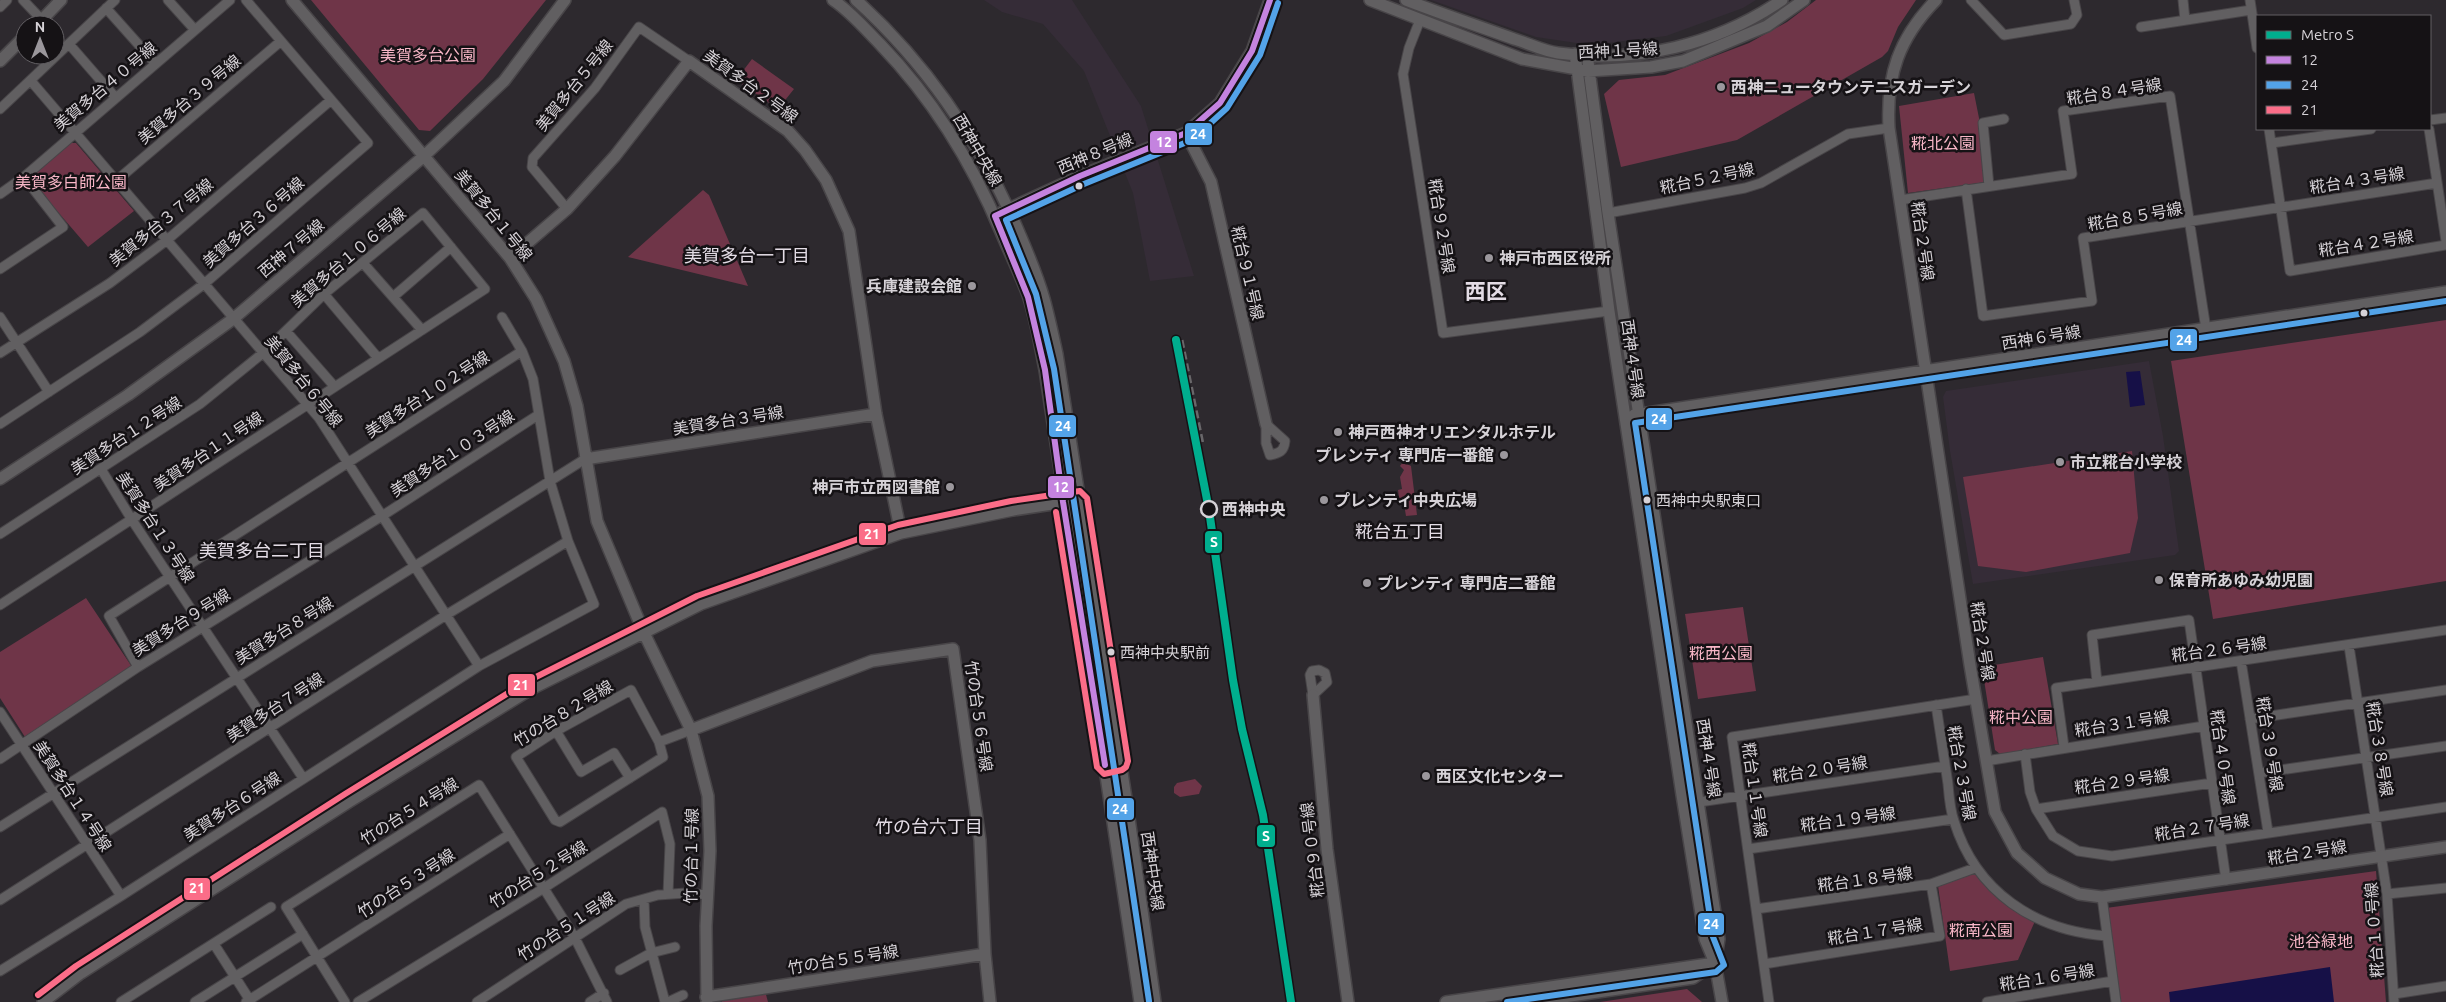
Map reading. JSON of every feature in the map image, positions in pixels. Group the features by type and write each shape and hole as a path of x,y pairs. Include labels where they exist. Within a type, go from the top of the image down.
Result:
{"street":[{"path":"0,7 7,0"},
{"path":"23,0 34,15"},
{"path":"46,15 61,0"},
{"path":"0,109 114,0"},
{"path":"168,0 195,30"},
{"name":"美賀多台４０号線","path":"0,194 24,176 74,131 230,0"},
{"name":"美賀多台３６号線","path":"0,424 140,332 204,284 368,143 246,0"},
{"name":"美賀多台１号線","path":"292,0 510,258 536,299 564,361 577,406 597,521 644,633"},
{"name":"西神７号線","path":"0,480 128,395 233,319 424,156 504,81 565,0"},
{"name":"西神中央線","path":"833,0 845,8 926,96 977,178 1028,296 1045,370 1063,502 1140,1002"},
{"name":"西神中央線","path":"856,0 889,29 920,65 981,154 1008,210 1044,298 1057,354 1078,500 1128,811 1155,1002"},
{"name":"西神８号線","path":"995,216 1080,176 1181,135 1220,103 1252,51 1270,0"},
{"name":"西神１号線","path":"1370,0 1522,60 1588,71 1651,67 1683,61 1767,26 1804,0"},
{"name":"西神１号線","path":"1406,0 1556,52 1609,55 1666,51 1696,43 1729,32 1757,17 1782,0"},
{"name":"糀台２号線","path":"1936,0 1919,18 1896,59 1888,104 1889,128 1994,812 2018,853 2045,878 2079,894 2102,898 2446,847"},
{"path":"1971,0 2004,35 2071,24 2077,15 2074,0"},
{"path":"2183,0 2185,20"},
{"path":"2250,0 2256,42"},
{"path":"106,8 155,63"},
{"path":"2141,27 2251,10"},
{"name":"糀台９２号線","path":"1420,20 1409,48 1403,74 1443,333 1609,311"},
{"name":"美賀多台５号線","path":"567,209 532,167 533,158 595,88 639,27 688,61"},
{"name":"美賀多台３９号線","path":"116,181 281,41"},
{"path":"69,44 116,96"},
{"path":"0,61 15,46"},
{"name":"西神４号線","path":"1581,54 1576,70 1609,311 1704,939 1715,963"},
{"name":"西神４号線","path":"1581,54 1588,71 1608,213 1699,802 1718,939 1715,963"},
{"name":"美賀多台２号線","path":"510,258 567,209 615,156 688,61 788,131 806,150 826,180 848,230 876,414 901,533"},
{"name":"美賀多台６号線","path":"31,81 319,418 479,666"},
{"name":"糀台８４号線","path":"1900,200 2072,174 2063,111 2170,96 2206,329"},
{"name":"美賀多台３７号線","path":"0,353 110,283 167,240 331,100"},
{"path":"2431,120 2446,118"},
{"path":"1989,186 1982,123 2004,119"},
{"name":"糀台５２号線","path":"1608,213 1745,188 1761,183 1848,134 1889,128"},
{"path":"2269,130 2281,207"},
{"path":"2272,143 2364,130"},
{"path":"2429,130 2446,241"},
{"name":"糀台９１号線","path":"1181,135 1210,182 1266,424"},
{"path":"0,269 63,227 24,176"},
{"name":"糀台４３号線","path":"2281,207 2437,183"},
{"name":"糀台８５号線","path":"1966,189 1982,316 2092,301 2083,238 2281,207"},
{"name":"糀台４２号線","path":"2281,207 2290,271 2446,245"},
{"name":"美賀多台１０６号線","path":"263,353 324,294 424,213 485,289 307,403"},
{"path":"393,297 451,248"},
{"path":"363,263 422,330"},
{"name":"西神６号線","path":"1625,416 2446,292"},
{"path":"324,294 378,358"},
{"path":"0,317 49,392"},
{"path":"502,317 522,351 533,379 550,481"},
{"path":"286,331 334,386"},
{"name":"美賀多台１０２号線","path":"138,667 109,616 170,575 522,351"},
{"name":"美賀多台１２号線","path":"0,534 200,404 263,353"},
{"name":"美賀多台１１号線","path":"0,605 132,520 307,403"},
{"name":"美賀多台３号線","path":"585,459 876,414"},
{"name":"美賀多台１０３号線","path":"382,516 538,415"},
{"name":"美賀多台８号線","path":"0,828 585,459"},
{"name":"美賀多台１３号線","path":"101,469 132,520 302,777"},
{"name":"美賀多台６号線","path":"0,971 121,896 302,777 479,666 594,604 568,541 550,481"},
{"path":"43,1002 81,973 524,693 701,604 901,533 1078,500"},
{"name":"美賀多台９号線","path":"0,759 138,667 382,516"},
{"name":"美賀多台７号線","path":"0,900 446,615 568,541"},
{"name":"糀台４０号線","path":"2097,682 2092,635 2189,620 2226,880"},
{"name":"糀台２６号線","path":"2064,748 2056,688 2349,646 2446,630"},
{"name":"竹の台１号線","path":"644,633 691,730 708,796 710,851 707,999"},
{"name":"糀台３８号線","path":"2349,646 2382,857"},
{"name":"竹の台５６号線","path":"691,730 872,660 953,648 980,840 985,954 990,1002"},
{"name":"糀台３９号線","path":"2242,660 2268,832"},
{"name":"竹の台８２号線","path":"631,690 659,742 663,757 560,822 555,820 516,757 556,731 631,690"},
{"path":"2250,719 2446,690"},
{"name":"糀台９０号線","path":"1313,695 1327,849 1348,1002"},
{"name":"糀台１１号線","path":"1770,1002 1732,737 1976,699"},
{"name":"糀台２３号線","path":"1936,705 1953,819 1975,868 2010,903 2044,923 2080,934 2107,936"},
{"name":"美賀多台１４号線","path":"0,712 121,896"},
{"name":"糀台３１号線","path":"1986,761 2204,726"},
{"path":"659,742 691,730"},
{"path":"556,731 581,772 614,753 630,778"},
{"path":"2259,774 2446,746"},
{"name":"糀台２７号線","path":"2025,754 2030,792 2036,809 2054,836 2078,850 2112,856 2446,807"},
{"name":"糀台２０号線","path":"1699,802 1945,766"},
{"name":"糀台２９号線","path":"2036,809 2212,783"},
{"name":"竹の台５４号線","path":"345,1002 286,907 479,784 575,938 605,998"},
{"name":"竹の台５２号線","path":"358,1002 544,888 662,812 670,844 668,894"},
{"name":"糀台１９号線","path":"1748,849 1953,819"},
{"name":"竹の台５３号線","path":"249,1001 510,834"},
{"name":"糀台１０号線","path":"2382,857 2387,894 2394,998"},
{"name":"糀台１８号線","path":"1756,909 1931,884 1975,868"},
{"name":"糀台１７号線","path":"1764,964 1940,936 1931,884"},
{"path":"2387,894 2446,888"},
{"name":"竹の台５１号線","path":"477,1002 626,904 668,894 708,895"},
{"path":"2102,898 2116,1002"},
{"path":"644,899 645,927 666,1002 683,995"},
{"path":"121,1002 270,907"},
{"path":"195,1002 303,934"},
{"path":"214,944 249,1001"},
{"path":"620,970 651,953 675,947"},
{"name":"竹の台５５号線","path":"707,999 985,954"},
{"path":"1446,1002 1715,963"},
{"path":"1530,1002 1693,978 1715,963"},
{"path":"1715,963 1722,1002"},
{"name":"糀台１６号線","path":"1987,1002 2113,981"},
{"path":"2394,998 2446,986"},
{"path":"590,1002 605,998"}],"shaded area":[{"path":"984,0 1072,0 1141,106 1194,276 1150,281 1133,193 1084,71 1043,24 1002,12"},
{"path":"1431,0 1756,0 1743,8 1666,36 1590,45 1536,37"},
{"name":"市立糀台小学校","path":"2149,361 2163,436 2179,551 2175,555 1973,584 1950,451 1943,397 1946,391"},
{"path":"2140,371 2145,405 2130,407 2126,372"},
{"path":"2330,967 2334,1002 2170,1002 2169,992"}],"green space":[{"name":"美賀多台公園","path":"311,0 546,0 483,79 430,131 419,130"},
{"name":"西神ニュータウンテニスガーデン","path":"1816,0 1916,0 1898,27 1888,51 1882,57 1737,140 1621,167 1604,94 1619,80 1665,75 1749,43 1787,22"},
{"path":"752,59 794,89 778,109 736,80"},
{"name":"糀北公園","path":"1974,93 1980,123 1986,182 1908,193 1899,106"},
{"name":"美賀多白師公園","path":"71,143 76,143 134,211 88,247 33,183 33,175"},
{"path":"703,190 709,195 748,286 628,257"},
{"path":"2446,320 2446,581 2213,619 2171,361"},
{"path":"2132,451 2138,518 2130,553 2026,572 1978,566 1963,477"},
{"path":"1403,462 1411,466 1417,515 1406,516 1404,504 1400,504 1398,490 1402,489 1400,477 1404,470 1400,466"},
{"path":"86,598 132,667 25,737 0,698 0,652"},
{"name":"糀西公園","path":"1743,607 1756,691 1698,699 1685,614"},
{"name":"糀中公園","path":"2043,657 2058,744 2000,754 1995,750 1982,667"},
{"path":"1195,779 1202,786 1199,794 1180,797 1174,793 1174,787 1177,783"},
{"name":"池谷緑地","path":"2376,871 2386,1002 2120,1002 2106,908"},
{"name":"糀南公園","path":"1974,872 2008,905 2035,921 2018,960 1950,971 1938,886"},
{"path":"1687,989 1702,1002 1600,1002"},
{"path":"765,991 768,1002 722,1002 722,1000"}],"railway":[{"path":"1182,340 1203,444"}],"metro line":[{"name":"S","path":"1176,340 1209,510 1233,680 1242,729 1263,815 1291,1002"}],"transit line":[{"name":"12","path":"995,216 1080,176 1186,133 1220,103 1252,51 1270,0"},
{"name":"24","path":"1149,1001 1054,369 1036,294 1006,220 1084,184 1192,140 1227,108 1260,55 1278,3"},
{"name":"12","path":"995,216 1028,297 1045,370 1063,502 1105,765"},
{"name":"24","path":"1507,1002 1716,972 1724,965 1713,937 1635,423 2446,301"},
{"name":"21","path":"1056,512 1097,767 1104,774 1122,770 1126,767 1128,761 1087,498 1080,491 1064,493"},
{"name":"21","path":"38,995 76,966 345,794 526,682 697,596 898,525 1011,501 1059,494"}],"place":[{"name":"西神ニュータウンテニスガーデン","path":"1721,87"},
{"name":"神戸市西区役所","path":"1489,258"},
{"name":"兵庫建設会館","path":"972,286"},
{"name":"神戸西神オリエンタルホテル","path":"1338,432"},
{"name":"プレンティ 専門店一番館","path":"1504,455"},
{"name":"市立糀台小学校","path":"2060,462"},
{"name":"神戸市立西図書館","path":"950,487"},
{"name":"プレンティ中央広場","path":"1324,500"},
{"name":"西神中央駅東口","path":"1647,500"},
{"name":"西神中央","path":"1209,509"},
{"name":"保育所あゆみ幼児園","path":"2159,580"},
{"name":"プレンティ 専門店二番館","path":"1367,583"},
{"name":"西神中央駅前","path":"1111,652"},
{"name":"西区文化センター","path":"1426,776"}],"district":[{"name":"美賀多台一丁目","path":"747,255"},
{"name":"西区","path":"1486,291"},
{"name":"糀台五丁目","path":"1400,531"},
{"name":"美賀多台二丁目","path":"262,550"},
{"name":"竹の台六丁目","path":"929,826"}]}
